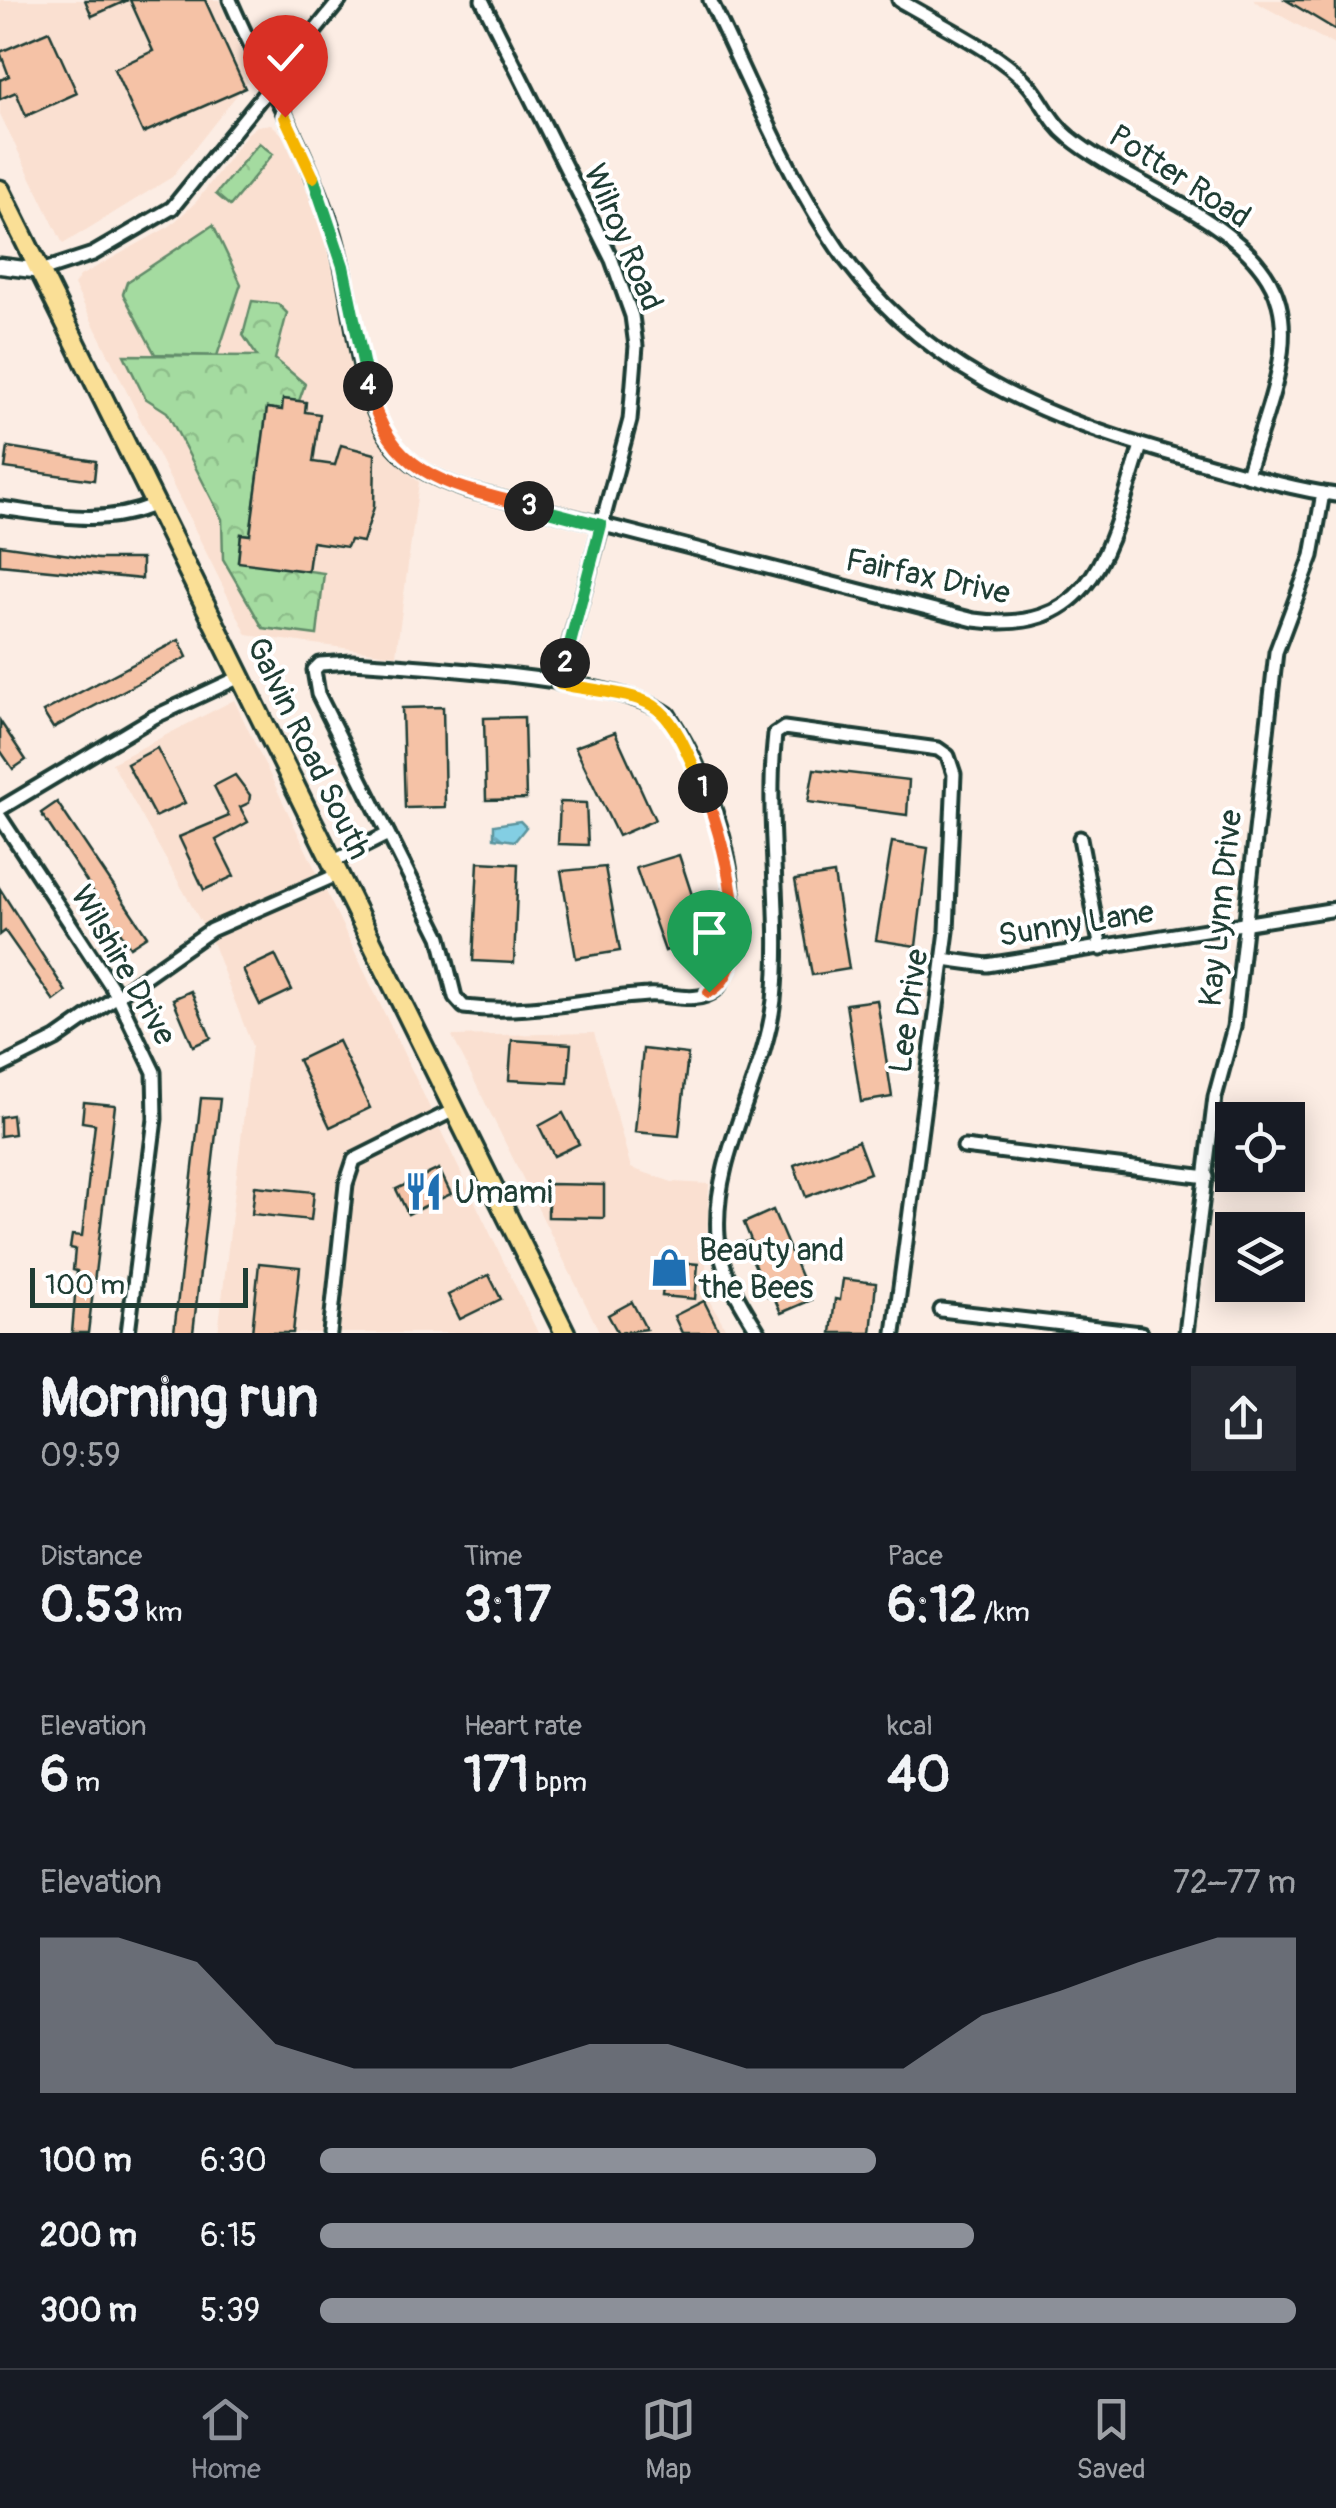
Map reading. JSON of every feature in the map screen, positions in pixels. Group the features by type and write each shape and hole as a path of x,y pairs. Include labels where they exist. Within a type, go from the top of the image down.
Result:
{"main road":[{"name":"Galvin Road South","path":"0,190 565,1333"}],"street":[{"name":"Fairfax Drive","path":"230,0 305,156 333,230 372,406 394,446 414,466 449,484 974,620 1021,623 1055,613 1081,594 1099,570 1141,446"},
{"path":"0,266 41,271 92,254 172,208 340,0"},
{"name":"Wilroy Road","path":"482,0 612,260 632,316 637,363 634,399 560,684"},
{"path":"710,0 825,230 876,294 922,340 974,378 1038,410 1141,446 1330,494"},
{"name":"Potter Road","path":"899,0 1027,82 1069,138 1230,238 1256,260 1271,281 1280,307 1281,334 1277,367 1246,475"},
{"name":"Kay Lynn Drive","path":"1186,1333 1215,1097 1234,1027 1276,652 1312,556 1330,494"},
{"path":"0,508 97,519 129,515 155,504"},
{"path":"352,662 560,684 651,702 668,714 683,742 728,855 734,920 727,968 715,990 695,998 649,994 579,1006 464,1006 455,997 440,937 318,694 314,670 320,664 352,662"},
{"path":"0,809 154,717 240,676"},
{"name":"Lee Drive","path":"759,1333 729,1283 718,1236 721,1188 774,1004 777,943 770,850 775,734 784,728 938,749 948,756 954,774 943,959 894,1333"},
{"name":"Wilshire Drive","path":"0,817 117,995 148,1053 156,1098 128,1333"},
{"path":"0,1067 31,1055 211,930 336,868 388,834"},
{"path":"1080,838 1101,949"},
{"name":"Sunny Lane","path":"943,959 987,965 1336,908"},
{"path":"330,1333 346,1184 354,1160 454,1110"},
{"path":"964,1147 1206,1178"},
{"path":"941,1310 1141,1333"}],"shaded area":[{"path":"0,0 219,0 248,68 247,82 172,177 63,244 0,114"},
{"path":"1252,0 1336,0 1336,46"},
{"path":"271,124 291,143 324,232 366,411 391,457 419,482 396,655 247,635 74,285 80,276 170,226 196,202 247,134 257,126"},
{"path":"234,700 538,1333 218,1333 252,1046 212,942 112,763"},
{"path":"594,1033 631,1168 672,1182 709,1184 705,1291 728,1333 600,1333 452,1036"}],"green space":[{"path":"259,143 273,154 230,206 216,194"},
{"path":"213,225 241,284 217,356 155,354 123,294 127,282"},
{"path":"252,301 278,304 287,313 275,359 305,384 299,401 284,399 282,410 267,408 250,535 241,534 238,561 324,573 317,635 263,628 223,559 222,519 167,412 145,398 124,355 257,356 243,335"}],"water":[{"path":"520,821 526,827 515,841 494,838 494,825"}],"building":[{"path":"85,0 128,0 92,16"},
{"path":"130,0 205,0 245,88 143,133 114,69 153,51"},
{"path":"1286,0 1336,0 1336,30"},
{"path":"49,31 77,93 26,116 16,92 0,99 0,80 9,76 0,52"},
{"path":"283,399 306,402 305,412 320,414 313,462 335,465 341,445 375,454 374,507 363,542 350,540 347,547 312,542 308,571 238,562 241,534 250,535 267,408 282,410"},
{"path":"8,447 96,461 94,480 5,468"},
{"path":"0,545 98,559 142,559 142,579 0,565"},
{"path":"179,640 187,657 53,728 43,712"},
{"path":"443,707 445,807 405,808 402,708"},
{"path":"524,717 526,799 486,800 484,718"},
{"path":"0,721 26,760 13,769 0,750"},
{"path":"615,732 655,820 618,836 575,747"},
{"path":"157,748 185,803 155,817 127,764"},
{"path":"814,769 909,780 907,815 808,802"},
{"path":"235,775 250,795 249,803 240,807 248,822 216,840 234,876 204,890 179,837 229,816 214,786"},
{"path":"57,802 147,936 130,947 41,813"},
{"path":"560,802 586,803 588,845 558,844"},
{"path":"892,842 928,848 916,946 876,940"},
{"path":"679,855 705,935 665,951 636,868"},
{"path":"478,862 518,864 514,963 473,961"},
{"path":"605,867 620,951 576,958 561,871"},
{"path":"834,874 849,969 812,975 795,880"},
{"path":"0,889 66,992 54,1001 5,931 0,935"},
{"path":"275,955 292,990 260,1005 243,970"},
{"path":"191,991 211,1038 193,1046 173,999"},
{"path":"877,1000 892,1097 861,1102 846,1004"},
{"path":"512,1040 571,1044 568,1083 509,1080"},
{"path":"338,1041 370,1108 330,1127 298,1060"},
{"path":"643,1049 688,1054 679,1136 635,1132"},
{"path":"201,1098 220,1099 193,1333 174,1332"},
{"path":"84,1102 115,1105 88,1333 72,1333 77,1271 73,1270 75,1249 70,1248 72,1235 82,1236 95,1124 82,1122"},
{"path":"563,1113 579,1144 554,1156 539,1126"},
{"path":"12,1115 14,1134 0,1136 0,1117"},
{"path":"858,1141 870,1173 806,1197 794,1165"},
{"name":"Umami","path":"439,1169 451,1194 408,1214 396,1189"},
{"path":"548,1184 604,1185 604,1218 548,1217"},
{"path":"255,1186 314,1192 311,1220 252,1214"},
{"path":"773,1210 811,1300 781,1313 773,1295 768,1297 745,1242 751,1240 744,1223"},
{"path":"666,1261 698,1264 695,1299 662,1296"},
{"path":"259,1263 300,1267 293,1333 252,1333"},
{"path":"489,1275 501,1299 460,1319 448,1295"},
{"path":"843,1279 876,1283 871,1333 831,1333 835,1299 840,1300"},
{"path":"704,1301 720,1333 682,1333 674,1316"},
{"path":"632,1302 646,1329 618,1333 608,1315"}],"place":[{"name":"Umami","path":"424,1192"},
{"name":"Beauty and the Bees","path":"669,1268"}],"route":[{"path":"285,117 305,156 333,230 372,406 394,446 414,466 449,484 601,525 560,684 651,702 668,714 678,730 728,855 734,920 727,968 715,990 709,992"}]}
